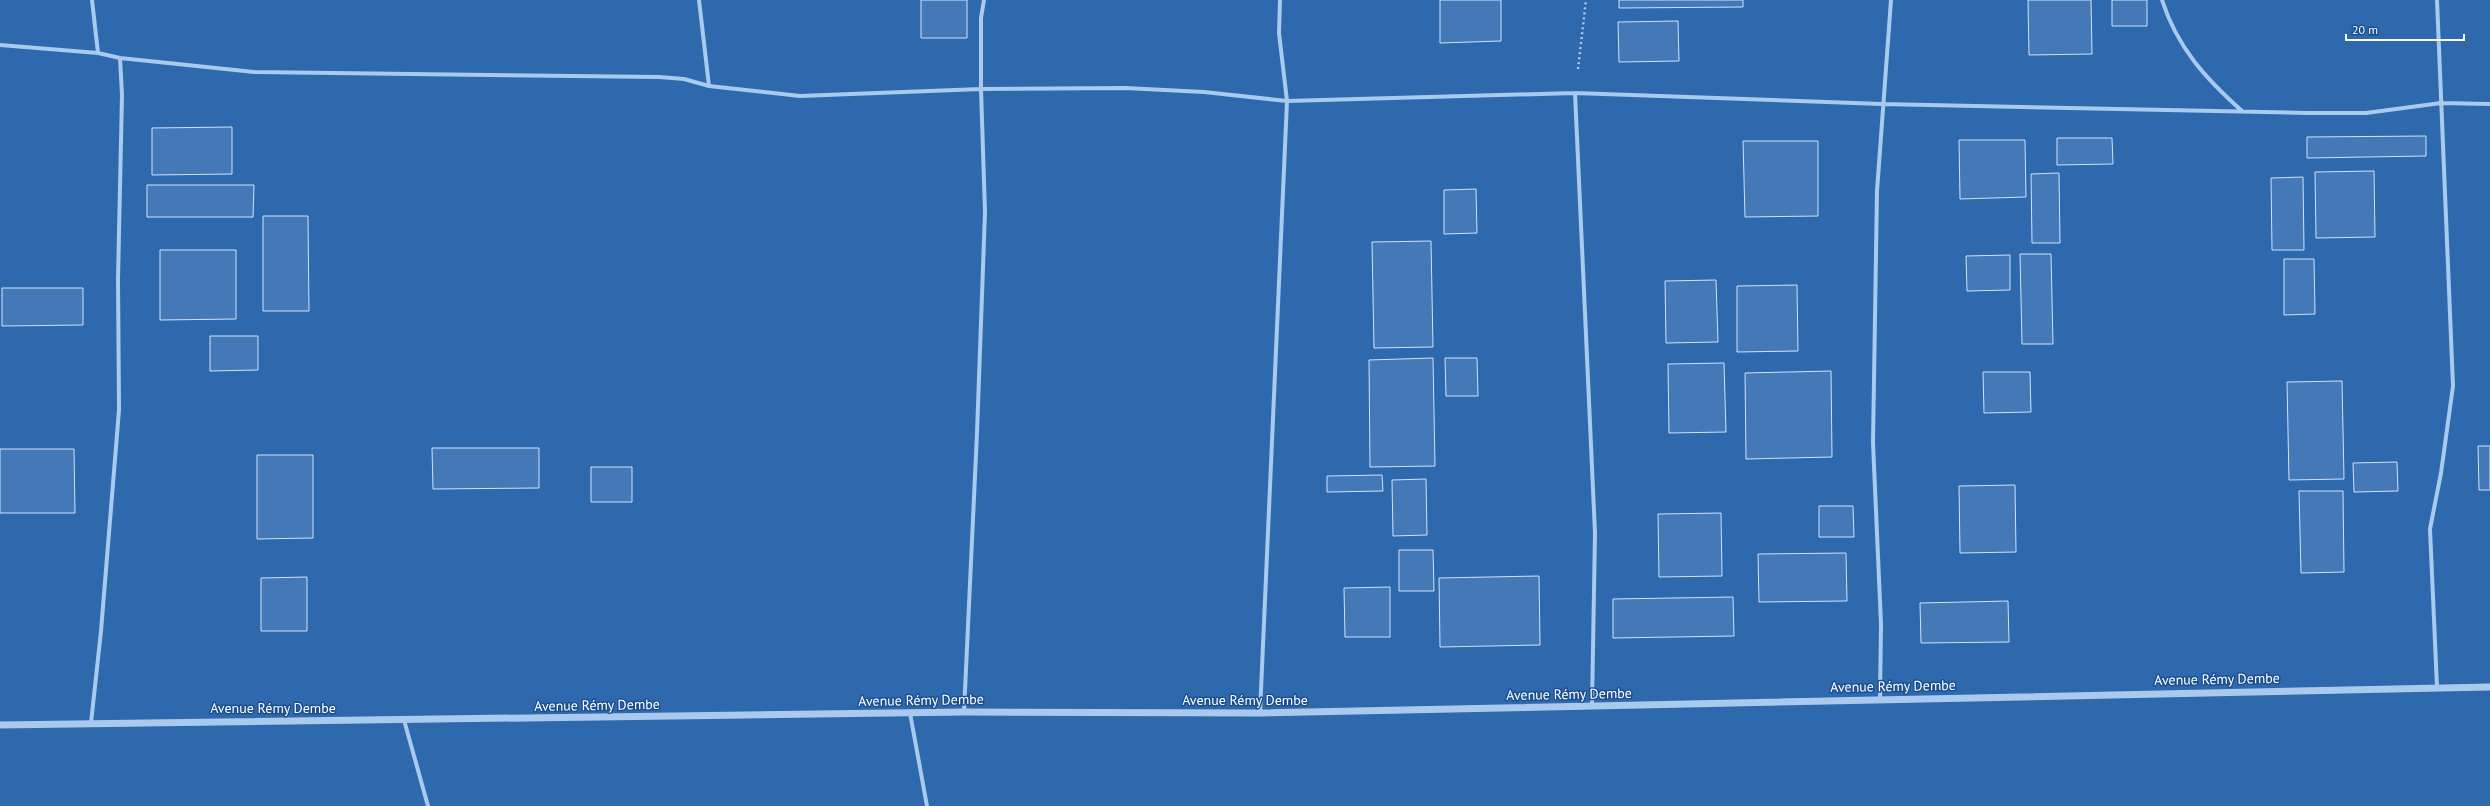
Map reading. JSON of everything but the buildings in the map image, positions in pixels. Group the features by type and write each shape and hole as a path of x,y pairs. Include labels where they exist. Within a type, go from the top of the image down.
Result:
{"street":[{"path":"92,0 98,53"},
{"path":"699,0 709,86"},
{"path":"964,712 977,434 985,212 980,89 981,18 984,0"},
{"path":"1260,713 1287,101 1279,33 1280,0"},
{"path":"1880,699 1881,624 1873,443 1877,191 1882,104 1891,0"},
{"path":"2162,0 2168,19 2186,51 2210,82 2242,111"},
{"path":"2437,0 2454,386 2430,529 2437,687"},
{"path":"0,45 98,53 120,58 254,72 659,77 684,79 709,86 800,96 980,89 1133,88 1204,92 1287,101 1575,93 1882,104 2242,111 2366,112 2441,103 2490,104"},
{"path":"91,723 102,631 119,410 118,279 122,95 120,58"},
{"path":"1575,93 1595,533 1592,706"},
{"name":"Avenue Rémy Dembe","path":"0,725 964,712 1260,713 2490,687"},
{"path":"910,713 927,806"},
{"path":"404,720 428,806"}],"path":[{"path":"1575,93 1586,0"}],"shaded area":[{"path":"0,0 2490,0 2490,806 0,806"}]}
